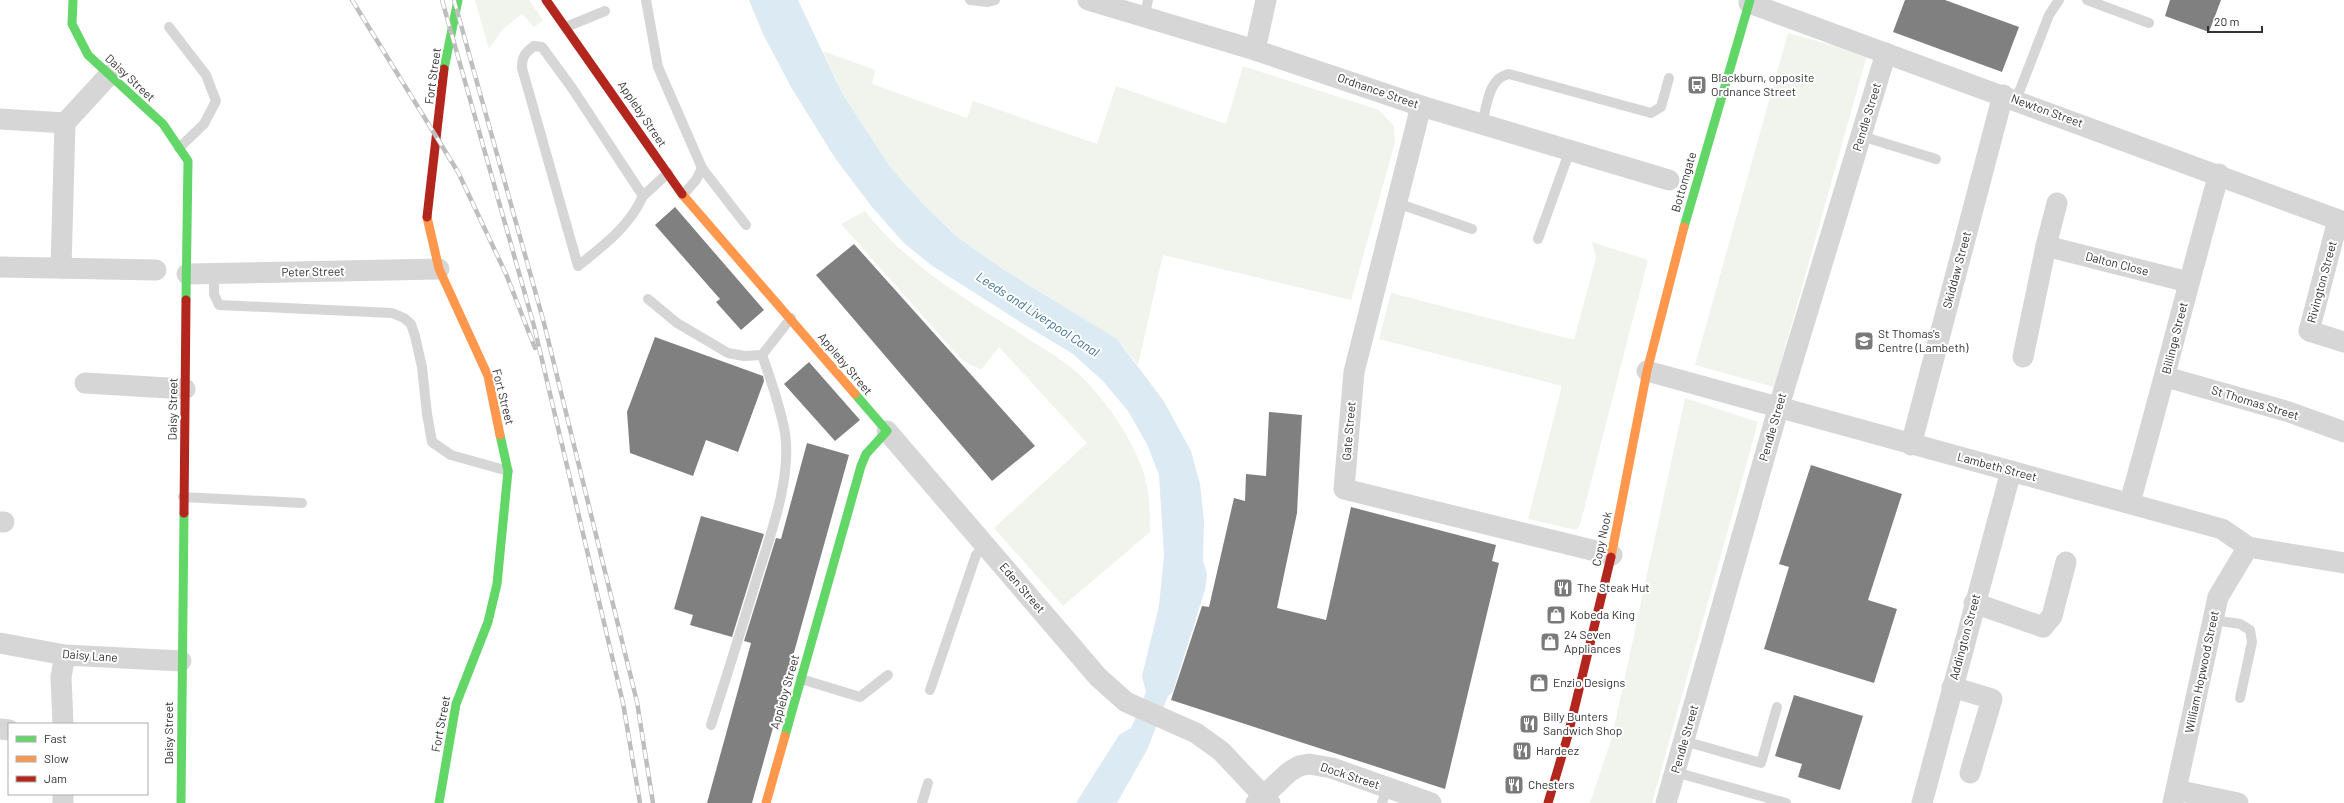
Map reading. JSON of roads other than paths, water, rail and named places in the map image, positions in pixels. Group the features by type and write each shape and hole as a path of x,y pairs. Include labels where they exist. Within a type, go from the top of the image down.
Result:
{"main road":[{"name":"Daisy Street","path":"73,0 72,24 88,55 163,124 188,161 180,803"},
{"name":"Fort Street","path":"439,803 456,704 488,622 497,584 508,471 488,376 439,269 430,238 427,221 443,78 458,0"},
{"name":"Appleby Street","path":"546,0 683,194 887,431 866,454 861,466 766,803"},
{"name":"Bottomgate","path":"1647,371 1694,187 1749,1"},
{"name":"Copy Nook","path":"1548,803 1568,735 1612,555 1647,371"}],"street":[{"name":"Ordnance Street","path":"1088,0 1146,9 1255,50 1421,106 1669,180"},
{"path":"1255,50 1266,0"},
{"name":"Newton Street","path":"1749,1 1886,53 2219,174 2341,221"},
{"name":"Pendle Street","path":"1666,803 1779,406 1886,53"},
{"path":"61,268 65,123 109,74"},
{"name":"Skiddaw Street","path":"1911,444 2010,97"},
{"name":"Gate Street","path":"1421,106 1354,372 1344,489 1612,555"},
{"path":"0,119 65,123"},
{"name":"Billinge Street","path":"2130,502 2166,376 2188,282 2219,174"},
{"path":"2023,357 2046,246 2057,203"},
{"name":"Rivington Street","path":"2341,221 2309,331 2344,342"},
{"name":"Dalton Close","path":"2046,246 2188,282"},
{"path":"0,267 156,270"},
{"name":"Peter Street","path":"187,274 439,269"},
{"name":"Lambeth Street","path":"1647,371 1779,406 2010,471 2130,502 2222,529 2248,547 2344,563"},
{"name":"St Thomas Street","path":"2166,376 2289,412 2344,432"},
{"path":"85,383 185,389"},
{"name":"Eden Street","path":"887,431 1098,677 1126,702 1196,733 1221,751 1264,801"},
{"name":"Addington Street","path":"1922,803 2010,471"},
{"name":"William Hopwood Street","path":"2174,796 2218,597 2248,547"},
{"path":"1974,603 2043,627 2052,616 2066,562"},
{"name":"Daisy Lane","path":"0,643 65,655 181,661"},
{"path":"62,723 61,677 65,655"},
{"path":"1952,687 1992,699 1970,773"},
{"name":"Dock Street","path":"1264,801 1289,772 1299,766 1309,764 1332,768 1384,796 1431,803"},
{"path":"2174,796 2238,803"}],"lane":[{"path":"646,0 658,67 702,168 746,225"},
{"path":"970,0 988,2 995,0"},
{"path":"2010,97 2049,15 2059,0"},
{"path":"2087,0 2149,22"},
{"path":"566,27 605,11"},
{"path":"169,27 206,74 216,101 204,124 179,148"},
{"path":"643,196 542,47 534,46 522,57 522,68 578,266 615,236 634,215 643,196 668,173"},
{"path":"1482,124 1494,82 1501,75 1509,74 1651,113 1661,107 1669,78"},
{"path":"1861,136 1936,159"},
{"path":"1538,238 1570,150"},
{"path":"683,194 696,180 702,168"},
{"path":"1397,203 1472,229"},
{"path":"214,274 214,294 219,305 392,313 404,318 411,324 422,367 427,414 432,442 450,455 508,471"},
{"path":"648,299 677,323 728,353 744,356 762,354 791,318"},
{"path":"711,725 766,550 782,481 785,460 784,433 776,395 762,354"},
{"path":"183,497 302,503"},
{"path":"930,690 976,555 985,545"},
{"path":"2213,620 2240,624 2250,630 2252,642 2240,698"},
{"path":"801,678 860,697 888,675"},
{"path":"1684,741 1761,763 1777,706"},
{"path":"1675,772 1786,803"},
{"path":"922,803 928,783"}],"water":[{"name":"Leeds and Liverpool Canal","path":"749,0 798,0 842,93 890,167 924,205 956,236 1001,268 1117,339 1163,400 1191,451 1200,484 1204,521 1203,560 1207,574 1205,590 1173,691 1168,696 1147,750 1117,803 1076,803 1119,735 1131,728 1146,692 1142,676 1159,606 1164,555 1159,475 1147,444 1128,411 1103,381 1073,354 931,265 904,243 872,207 835,158 791,87 763,34"}],"railway":[{"path":"352,0 458,172 506,274 535,348"},
{"path":"442,0 534,326 623,703 640,803"},
{"path":"454,0 544,323 637,702 653,803"}],"place":[{"name":"Blackburn, opposite Ordnance Street","path":"1697,85"},
{"name":"St Thomas's Centre (Lambeth)","path":"1864,341"},
{"name":"The Steak Hut","path":"1563,588"},
{"name":"Kobeda King","path":"1556,615"},
{"name":"24 Seven Appliances","path":"1550,642"},
{"name":"Enzio Designs","path":"1539,683"},
{"name":"Billy Bunters Sandwich Shop","path":"1529,724"},
{"name":"Hardeez","path":"1522,751"},
{"name":"Chesters","path":"1514,785"}]}
